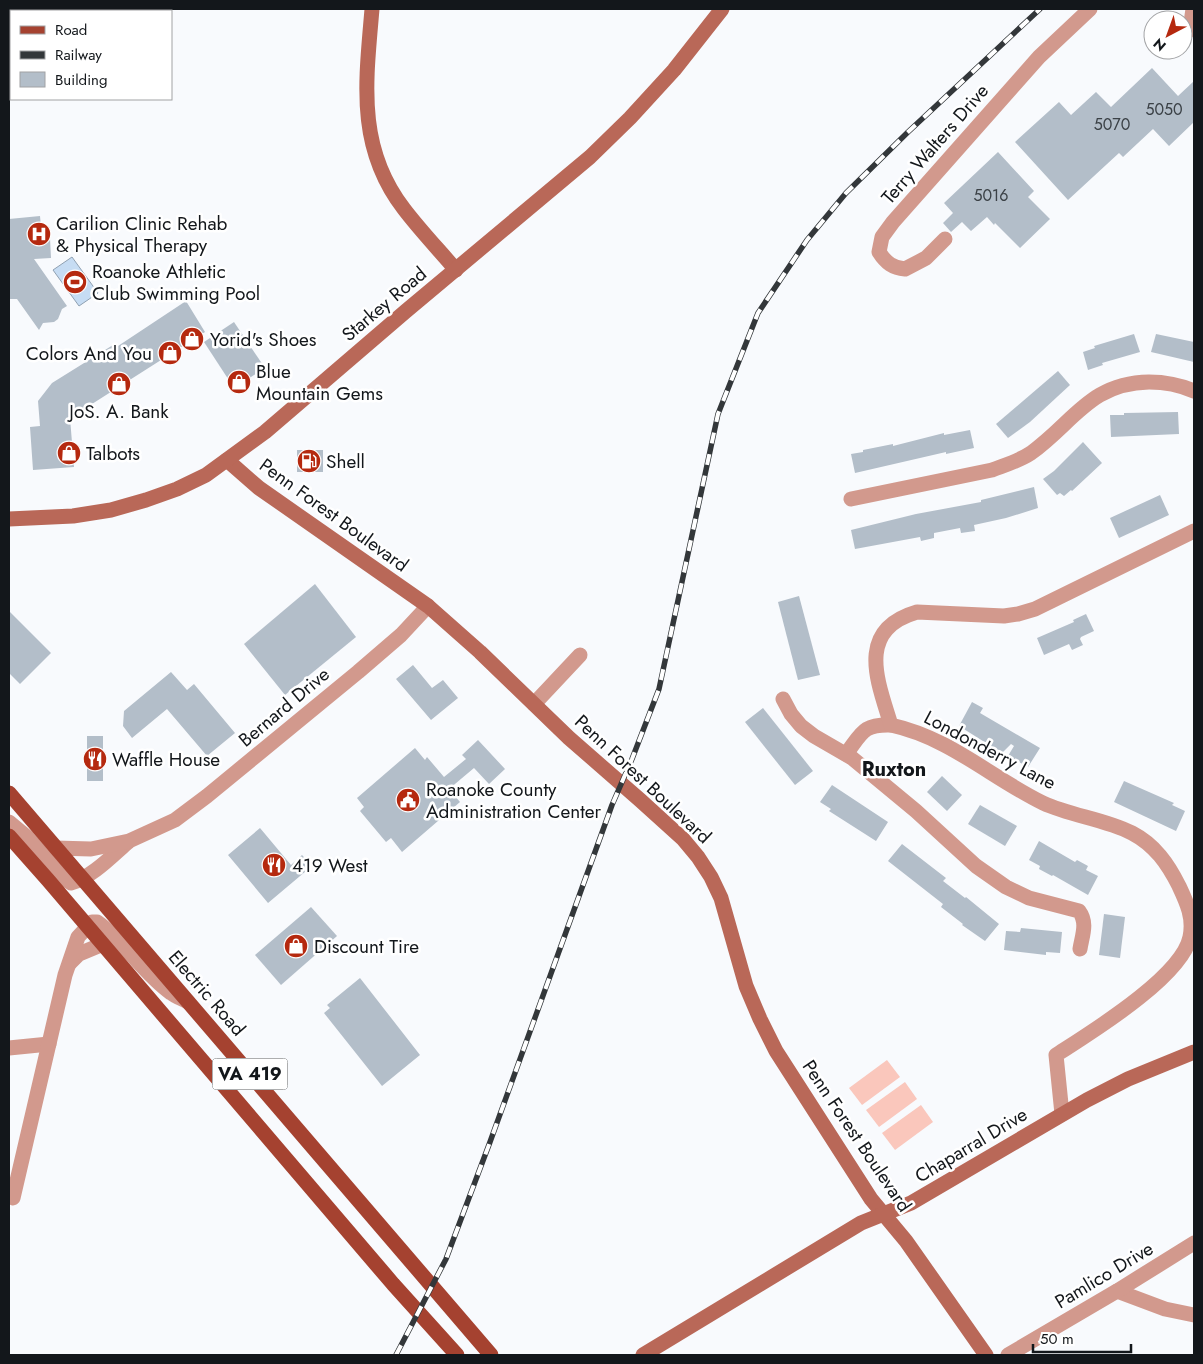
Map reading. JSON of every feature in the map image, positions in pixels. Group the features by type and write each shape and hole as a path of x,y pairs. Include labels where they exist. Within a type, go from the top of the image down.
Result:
{"main road":[{"name":"Electric Road","path":"9,793 491,1355"},
{"name":"VA 419","path":"9,836 393,1284 457,1355"}],"street":[{"path":"372,9 367,68 367,110 374,150 386,181 404,209 456,270"},
{"name":"Starkey Road","path":"9,519 73,516 111,510 178,489 206,475 227,460 265,432 590,157 630,118 674,70 722,9"},
{"name":"Terry Walters Drive","path":"945,238 926,258 905,269 891,266 879,252 882,237 893,222 1021,76 1090,9"},
{"path":"851,499 992,470 1012,463 1031,453 1096,397 1121,385 1139,382 1158,382 1176,385 1194,392"},
{"name":"Penn Forest Boulevard","path":"227,460 258,488 428,606 480,652 582,750 640,800 698,857 711,877 721,898 746,986 776,1051 871,1199 906,1241 986,1355"},
{"path":"846,754 868,728 876,725 891,726 878,683 875,656 878,644 884,633 894,622 904,616 917,612 1004,616 1026,611 1194,531"},
{"name":"Bernard Drive","path":"55,848 91,849 129,841 175,820 358,672 401,635 428,606"},
{"path":"534,704 580,655"},
{"path":"783,700 801,726 814,736 846,754 916,811 976,866 1006,887 1028,898 1079,911 1085,923 1080,949"},
{"name":"Londonderry Lane","path":"891,726 908,729 931,737 955,749 1018,790 1045,804 1132,833 1148,843 1171,869 1189,909 1191,922 1190,938 1185,951 1174,967 1152,987 1056,1055 1062,1114"},
{"path":"9,822 27,838 66,881 71,883 81,878"},
{"name":"Bernard Drive","path":"81,878 100,866 129,841"},
{"path":"13,1198 49,1044 78,937 92,922 97,922 106,928 170,993 188,1002"},
{"path":"70,963 79,954 103,944"},
{"path":"9,1048 49,1044"},
{"name":"Chaparral Drive","path":"643,1355 861,1223 911,1203 1062,1114 1128,1079 1194,1052"},
{"name":"Pamlico Drive","path":"1008,1355 1194,1243"},
{"path":"1117,1291 1165,1309 1194,1315"}],"shaded area":[{"path":"887,1060 900,1077 862,1105 849,1088"},
{"path":"905,1082 917,1099 879,1127 866,1110"},
{"path":"921,1105 933,1122 895,1150 882,1133"}],"water":[{"name":"Roanoke Athletic Club Swimming Pool","path":"72,257 98,293 79,306 53,270"}],"building":[{"path":"1152,68 1178,96 1194,81 1194,122 1169,146 1153,129 1123,157 1119,153 1068,200 1015,142 1059,102 1071,115 1096,92 1111,107"},
{"path":"998,152 1034,191 1028,197 1050,219 1020,248 987,217 971,231 962,222 951,232 943,223 953,213 944,203"},
{"path":"40,216 42,238 50,238 51,258 34,259 67,306 62,309 58,319 54,322 43,323 39,330 17,299 9,299 9,219"},
{"path":"186,301 205,332 70,418 74,467 33,470 30,427 40,426 38,401 52,383 113,345 115,348"},
{"path":"234,322 265,368 234,388 204,342"},
{"path":"1134,334 1140,352 1102,363 1103,365 1088,370 1083,352 1095,348 1094,346"},
{"path":"1156,334 1194,342 1194,362 1151,352"},
{"path":"1058,371 1070,385 1030,422 1008,438 996,424"},
{"path":"1178,412 1179,434 1111,437 1110,415"},
{"path":"970,430 974,448 946,454 946,452 855,473 851,454 944,433 944,435"},
{"path":"1083,442 1102,463 1072,491 1064,496 1060,493 1057,495 1043,479 1054,471"},
{"path":"297,450 323,450 323,472 297,472"},
{"path":"1034,487 1038,508 974,525 975,531 961,533 960,528 934,533 934,538 921,541 920,537 855,549 851,530 916,514 981,502 981,500"},
{"path":"1160,495 1169,515 1119,538 1110,518"},
{"path":"315,584 356,637 285,695 244,644"},
{"path":"799,596 820,675 798,680 778,602"},
{"path":"9,611 51,653 20,684 9,673"},
{"path":"1086,614 1094,631 1081,637 1083,645 1072,650 1069,644 1044,655 1037,638 1074,622 1073,620"},
{"path":"413,665 432,688 443,680 458,698 431,720 396,679"},
{"path":"171,672 187,690 194,684 235,733 207,756 167,709 132,738 123,726 124,711"},
{"path":"972,702 983,708 980,713 1040,748 1028,767 1008,756 1014,746 1011,744 1002,753 959,726"},
{"path":"763,708 813,771 795,785 745,722"},
{"name":"Waffle House","path":"87,736 103,736 103,781 87,781"},
{"name":"Roanoke County Administration Center","path":"478,740 505,769 489,784 474,768 449,789 460,802 402,852 391,838 386,842 360,811 364,807 357,798 415,748 425,760 427,757 444,777 466,759 462,755"},
{"path":"942,776 962,795 947,811 927,792"},
{"path":"1124,781 1174,803 1172,805 1185,811 1176,831 1114,802"},
{"path":"832,785 888,822 876,841 829,811 831,809 820,802"},
{"path":"980,805 1017,826 1005,846 968,824"},
{"name":"419 West","path":"260,828 291,865 302,855 312,866 268,903 228,855"},
{"path":"1039,841 1075,862 1077,860 1088,866 1086,870 1098,876 1088,895 1039,869 1040,866 1029,860"},
{"path":"902,844 946,878 943,881 999,924 985,941 962,925 941,907 943,904 888,861"},
{"name":"Discount Tire","path":"311,907 337,936 281,985 255,955"},
{"path":"1104,914 1125,917 1120,958 1099,955"},
{"path":"1021,928 1062,932 1060,953 1046,952 1046,955 1004,950 1006,931 1020,932"},
{"path":"360,978 420,1055 382,1086 324,1013 330,1008 327,1005"}],"railway":[{"path":"396,1355 446,1259 612,805 659,689 718,414 758,313 807,240 846,193 908,132 1040,9"}],"place":[{"name":"Carilion Clinic Rehab & Physical Therapy","path":"39,234"},
{"name":"Roanoke Athletic Club Swimming Pool","path":"75,282"},
{"name":"Yorid's Shoes","path":"192,339"},
{"name":"Colors And You","path":"170,353"},
{"name":"Blue Mountain Gems","path":"239,382"},
{"name":"JoS. A. Bank","path":"119,384"},
{"name":"Talbots","path":"69,453"},
{"name":"Shell","path":"309,461"},
{"name":"Waffle House","path":"95,759"},
{"name":"Roanoke County Administration Center","path":"408,800"},
{"name":"419 West","path":"274,865"},
{"name":"Discount Tire","path":"296,946"}],"district":[{"name":"Ruxton","path":"894,769"}]}
